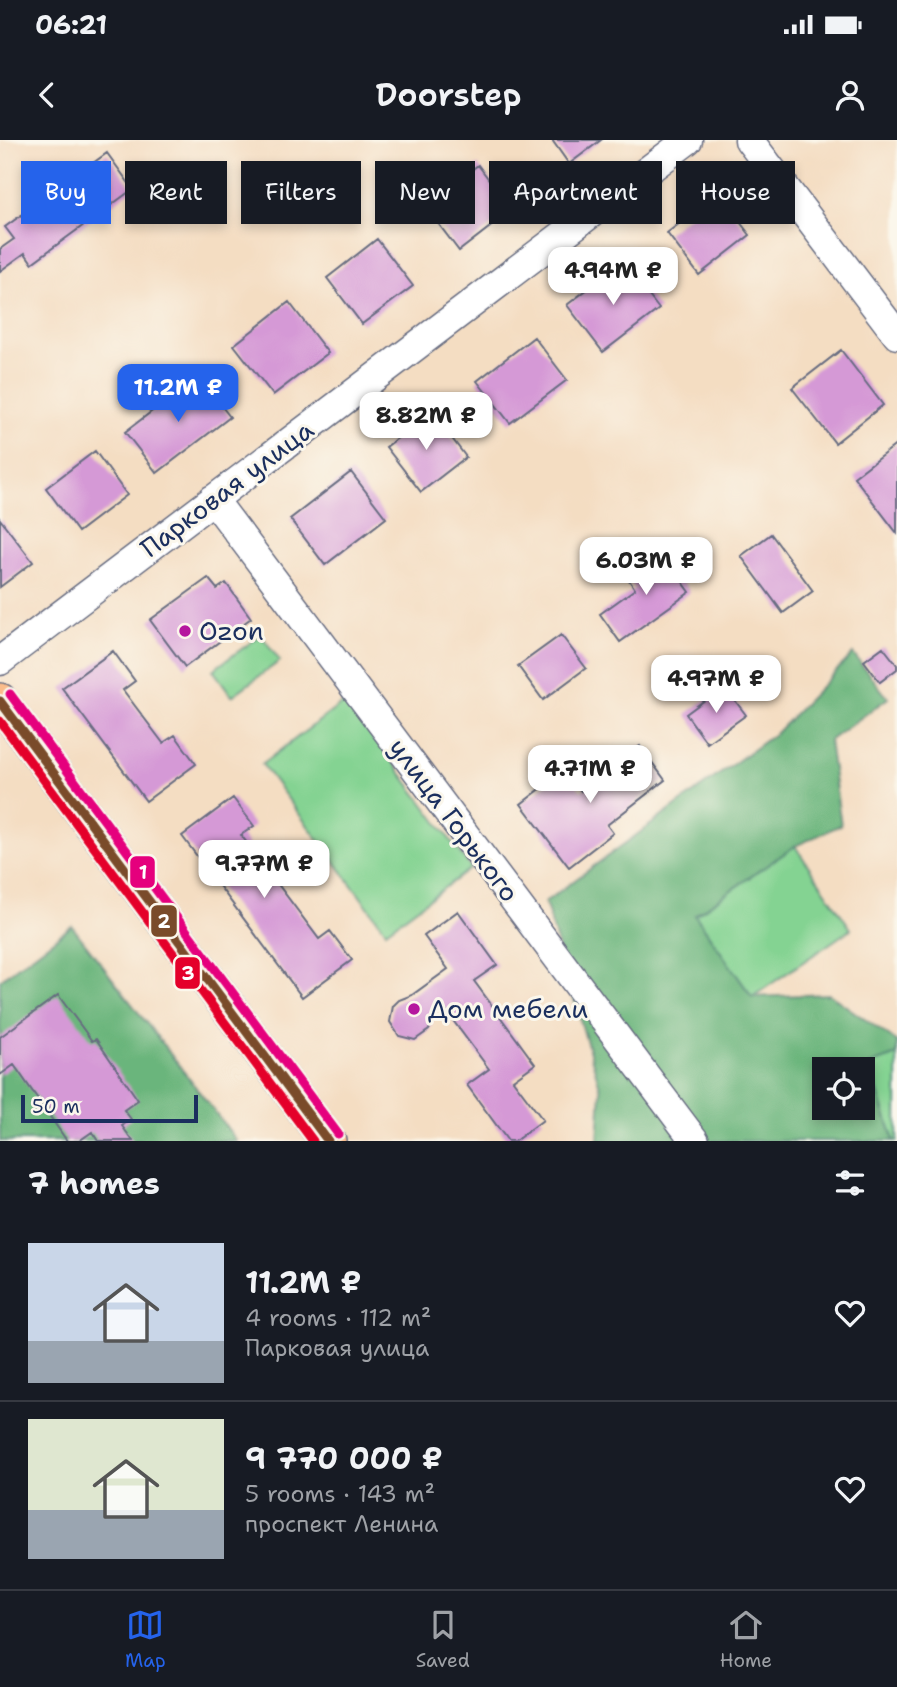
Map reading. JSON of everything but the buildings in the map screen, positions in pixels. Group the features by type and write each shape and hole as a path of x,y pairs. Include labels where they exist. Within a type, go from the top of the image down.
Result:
{"main road":[{"path":"0,701 328,1141"}],"street":[{"name":"Парковая улица","path":"0,661 688,140"},
{"path":"749,140 897,335"},
{"name":"улица Горького","path":"213,499 695,1141"}],"green space":[{"path":"261,635 280,661 232,696 213,670"},
{"path":"853,654 888,698 829,741 841,825 795,846 695,915 752,997 829,994 897,1042 897,1055 875,1063 875,1057 812,1057 812,1120 875,1120 875,1083 894,1141 598,1141 601,1090 545,902 777,732"},
{"path":"347,700 471,868 386,931 262,764"},
{"path":"795,846 851,929 752,997 695,915"},
{"path":"72,926 237,1141 0,1141 0,980"},
{"path":"897,1055 897,1141 894,1141 875,1082 875,1062"}],"transit line":[{"name":"1","path":"10,694 338,1134"},
{"name":"2","path":"0,701 328,1141"},
{"name":"3","path":"0,721 313,1141"}],"place":[{"name":"Ozon","path":"185,631"},
{"name":"Дом мебели","path":"414,1009"}]}
